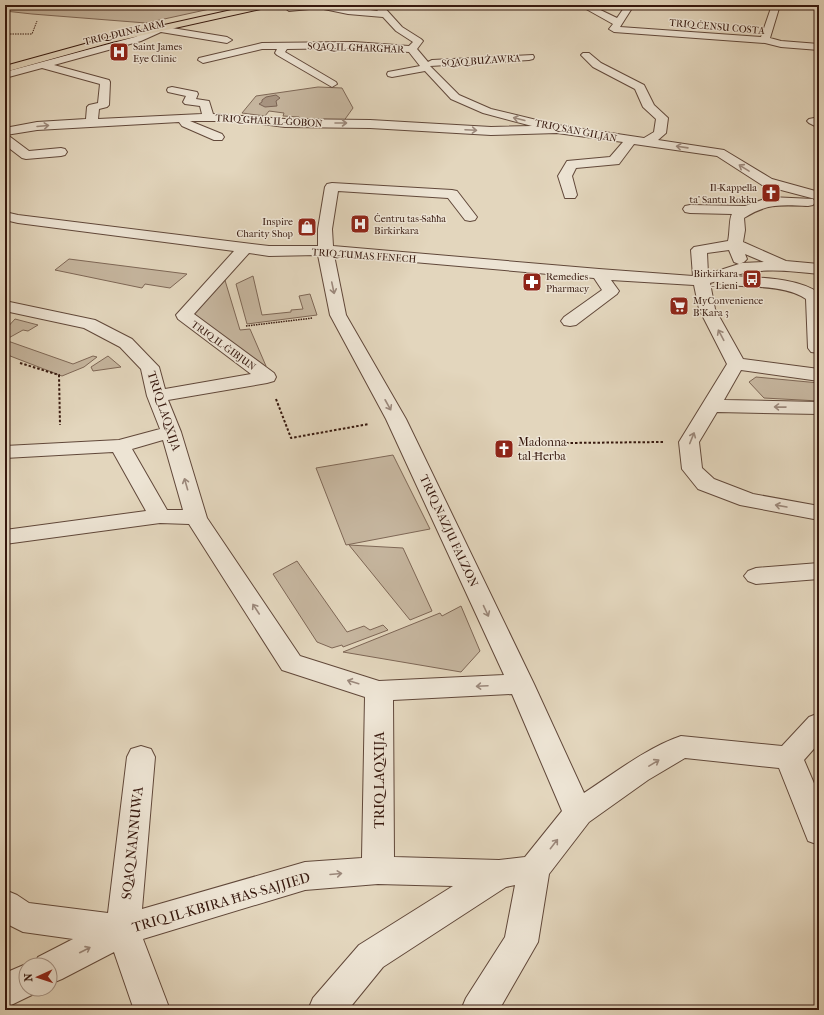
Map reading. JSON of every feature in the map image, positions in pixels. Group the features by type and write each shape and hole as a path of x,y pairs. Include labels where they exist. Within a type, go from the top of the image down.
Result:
{"highway":[{"name":"TRIQ DUN KARM","path":"5,63 111,34 246,7 264,5"},
{"path":"246,7 275,5"},
{"name":"TRIQ DUN KARM","path":"5,68 246,7"}],"street":[{"path":"289,8 319,5 348,11 387,15"},
{"name":"TRIQ SAN ĠILJAN","path":"376,5 399,29 418,41 412,49 430,65 455,98 487,111 557,128 630,141 647,142 720,153 767,182 819,196"},
{"path":"583,5 616,26 630,5"},
{"path":"765,40 776,5"},
{"name":"TRIQ ĊENSU COSTA","path":"616,26 765,40 781,44 819,47"},
{"path":"160,29 227,40"},
{"name":"TRIQ DUN KARM","path":"5,75 138,39 160,29"},
{"path":"281,41 280,53 332,84"},
{"name":"SQAQ IL-GĦARGĦAR","path":"203,60 237,53 281,41 301,45 354,45 412,49"},
{"path":"586,55 598,65 640,87 649,106 662,118 660,133 647,142"},
{"name":"SQAQ BUŻAWRA","path":"392,74 430,65 528,59"},
{"path":"41,65 106,82 103,105 93,107 92,122"},
{"path":"172,90 193,94 188,102 205,103 208,117"},
{"name":"TRIQ GĦAR IL-ĠOBON","path":"5,132 37,126 78,127 92,122 208,117 238,118 285,123 370,124 491,131 557,128"},
{"path":"182,118 186,124 218,136"},
{"path":"819,120 813,121 819,124"},
{"path":"5,139 26,155 61,152"},
{"path":"570,195 566,176 572,164 614,161 630,141"},
{"name":"TRIQ NAZJU FALZON","path":"470,217 452,194 332,187 325,229 325,250 338,315 396,419 521,684 578,813"},
{"path":"742,268 735,244 738,230 737,217 747,210 770,201 819,203"},
{"path":"690,209 747,210"},
{"name":"TRIQ TUMAS FENECH","path":"9,221 269,251 325,250 599,274 795,287 810,293 814,298 817,348"},
{"path":"736,364 707,309 705,280 699,250 735,244 786,266"},
{"name":"TRIQ IL-ĠIBJUN","path":"245,248 184,315 267,377"},
{"path":"705,280 742,268 786,266 819,269"},
{"path":"570,321 611,291 599,274"},
{"name":"TRIQ LAQXIJA","path":"5,306 88,324 126,343 150,367 157,396 171,432 196,518 291,663 379,691 521,684"},
{"path":"736,364 819,375"},
{"path":"736,364 689,442 692,469 706,484 748,500 819,513"},
{"name":"TRIQ IL-ĠIBJUN","path":"157,396 267,377"},
{"path":"712,406 818,409"},
{"path":"5,452 120,446 171,432"},
{"path":"120,446 160,516"},
{"path":"5,537 160,516 196,518"},
{"path":"756,576 819,570"},
{"name":"TRIQ LAQXIJA","path":"378,870 379,691"},
{"path":"789,758 819,724"},
{"path":"479,1010 521,942 534,869 578,813 638,772 681,747 789,758"},
{"name":"SQAQ NANNUWA","path":"123,930 141,757"},
{"path":"789,758 819,832"},
{"name":"TRIQ IL-KBIRA ĦAS-SAJJIED","path":"58,964 123,930 305,876 378,870 499,874 534,869"},
{"path":"326,1010 371,956 499,874"},
{"path":"5,905 24,917 123,930 152,1010"},
{"path":"5,991 18,984"}],"path":[{"path":"5,34 32,34 37,22"},
{"path":"246,326 338,315"},
{"path":"20,363 59,375 61,449"},
{"path":"267,377 290,438 396,419"},
{"path":"566,444 689,442"}],"shaded area":[{"path":"5,5 228,5 146,23 5,11"},
{"path":"318,87 342,88 353,108 343,122 305,122 299,117 283,116 284,113 269,111 265,116 242,113 256,96"},
{"path":"276,95 280,98 276,101 277,106 265,107 259,104 266,97"},
{"path":"69,259 187,274 170,288 145,284 142,288 55,270"},
{"path":"253,276 262,315 291,312 291,310 303,309 299,296 310,294 317,315 247,324 236,284"},
{"path":"224,277 240,330 250,329 266,366 258,367 190,315"},
{"path":"15,319 38,325 28,331 23,330 5,340 5,330"},
{"path":"5,340 73,364 93,356 97,357 84,367 62,376 5,354"},
{"path":"108,356 121,367 93,371 91,367"},
{"path":"756,377 819,383 819,401 764,398 749,382"},
{"path":"393,455 430,529 346,545 316,468"},
{"path":"349,545 403,548 432,611 410,620"},
{"path":"297,561 347,632 364,626 370,630 383,625 388,630 343,647 342,645 332,648 317,642 273,574"},
{"path":"461,606 480,651 461,672 343,652 440,613 442,616"}],"place":[{"name":"Saint James Eye Clinic","path":"119,52"},
{"name":"Il-Kappella ta' Santu Rokku","path":"771,193"},
{"name":"Ċentru tas-Saħħa Birkirkara","path":"360,224"},
{"name":"Inspire Charity Shop","path":"307,227"},
{"name":"Birkirkara - Lieni","path":"752,279"},
{"name":"Remedies Pharmacy","path":"532,282"},
{"name":"MyConvenience B'Kara 3","path":"679,306"},
{"name":"Madonna tal-Ħerba","path":"504,449"}]}
